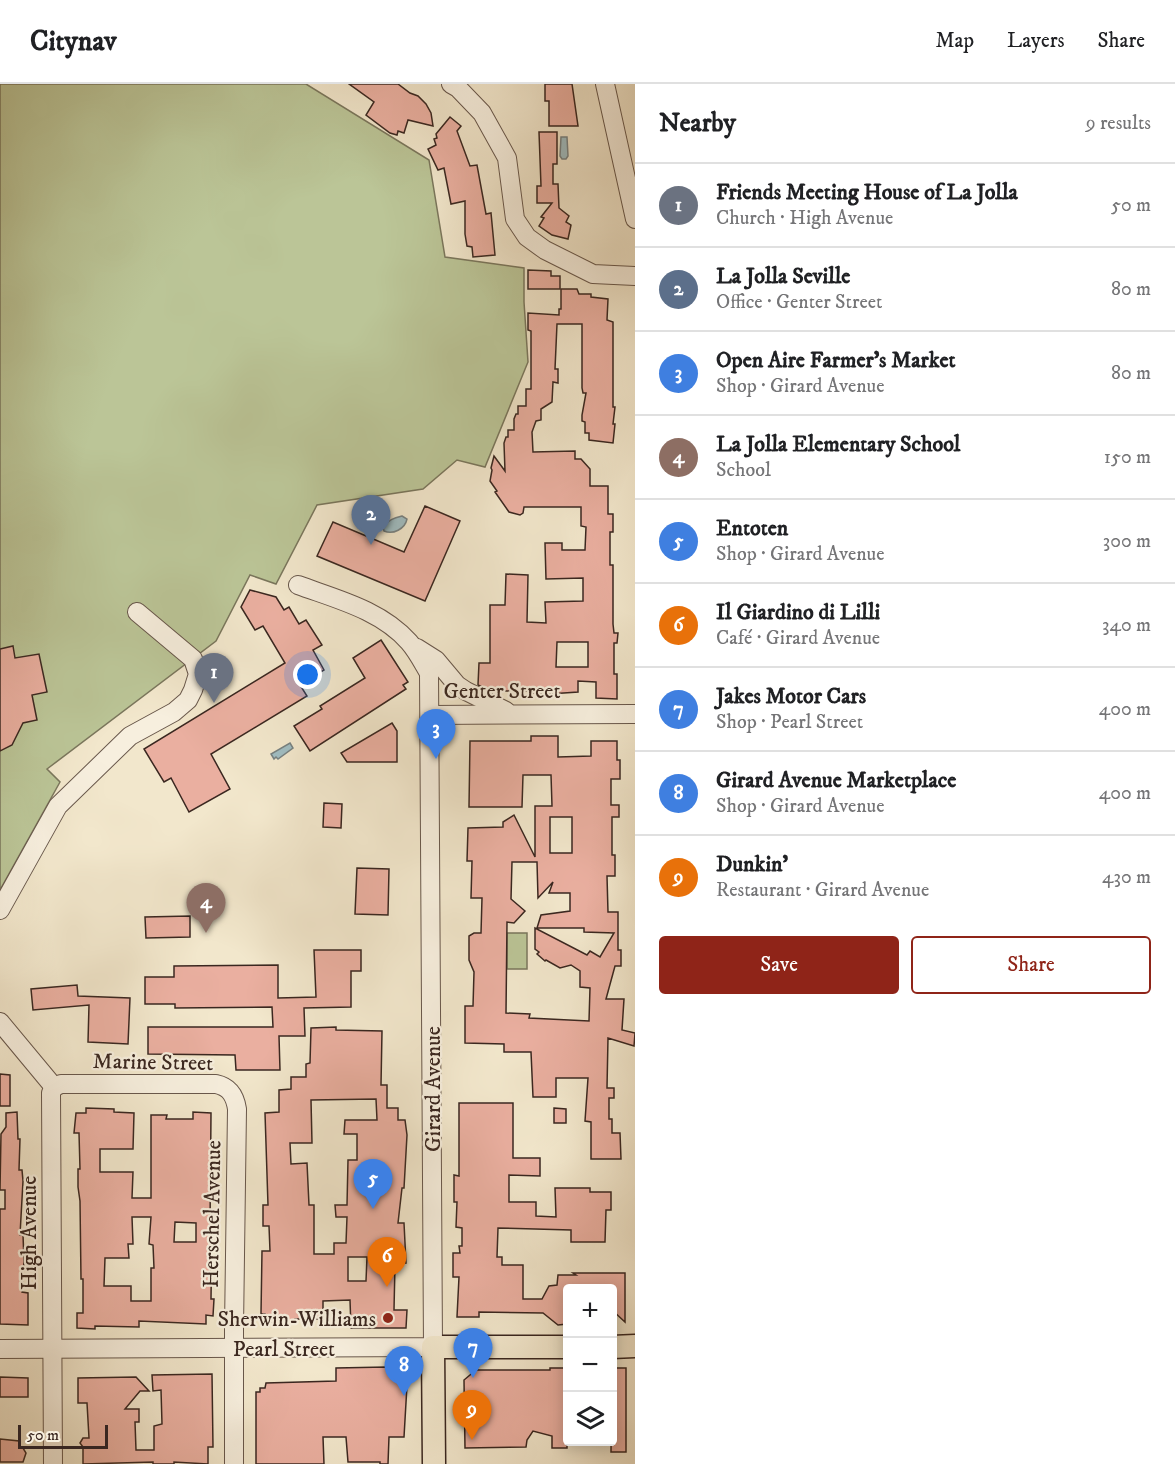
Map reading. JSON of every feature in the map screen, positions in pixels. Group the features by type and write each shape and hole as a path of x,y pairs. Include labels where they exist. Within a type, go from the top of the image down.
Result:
{"main road":[{"path":"617,1347 635,1346"},
{"name":"Pearl Street","path":"434,1347 563,1347"},
{"name":"Girard Avenue","path":"434,1347 434,1464"}],"street":[{"path":"451,84 458,88 482,113 507,158 515,219 527,237 545,250 593,274 635,276"},
{"path":"605,84 635,219"},
{"name":"Genter Street","path":"298,585 361,608 380,617 399,632 411,644 429,673 431,714 635,714"},
{"path":"0,910 58,806 130,736 174,712 188,700 194,690 198,674 194,659 137,612"},
{"path":"411,644 436,660 457,685 484,702 513,714"},
{"name":"Girard Avenue","path":"431,714 434,1347"},
{"path":"0,1022 54,1087"},
{"name":"Marine Street","path":"54,1087 61,1084 216,1084 227,1088 232,1094 237,1109"},
{"name":"High Avenue","path":"53,1464 51,1093 54,1087"},
{"name":"Herschel Avenue","path":"234,1464 237,1109"},
{"name":"Pearl Street","path":"0,1349 434,1347"}],"green space":[{"path":"0,84 306,84 429,160 445,257 524,268 528,362 485,467 457,460 423,489 317,505 276,584 250,575 216,641 47,769 60,782 0,890"},
{"path":"507,933 527,933 527,969 507,969"}],"water":[{"path":"561,137 567,137 568,156 566,159 560,156"},
{"path":"402,516 407,519 401,528 395,532 384,531 383,527 387,523"},
{"path":"290,743 293,748 278,759 276,757 274,759 271,754"}],"building":[{"path":"349,84 398,84 418,96 426,104 431,113 433,126 408,120 404,133 398,131 397,135 390,133 366,115 374,102"},
{"path":"545,84 572,84 578,126 549,126 549,101 545,101"},
{"path":"450,117 461,126 457,131 470,166 477,165 486,214 491,213 495,255 473,257 472,247 467,246 465,234 465,201 451,204 444,168 438,170 428,149 436,145 434,139 437,138 436,134"},
{"path":"539,132 557,132 557,164 553,164 553,184 558,184 559,208 569,216 566,222 571,225 568,239 552,235 539,226 544,218 541,217 552,203 537,203 537,186 541,186"},
{"path":"528,270 551,271 551,276 560,276 560,289 528,289"},
{"path":"561,289 577,289 579,294 591,294 591,297 608,299 607,320 613,322 613,407 615,407 613,424 615,424 613,443 589,440 589,433 585,433 585,422 582,421 586,393 583,393 582,388 582,324 557,324 555,369 558,369 558,383 553,382 552,402 541,409 541,420 536,421 532,432 533,452 575,451 575,459 581,459 590,469 590,486 608,486 608,514 613,514 613,532 610,532 610,565 613,565 614,633 618,633 617,643 614,643 617,699 596,698 596,682 578,681 578,692 549,694 530,693 530,691 491,691 478,685 479,663 490,663 490,605 505,605 506,574 528,575 527,622 546,623 545,602 583,601 583,578 546,579 545,543 562,543 562,550 585,550 586,527 581,526 581,507 524,507 520,515 509,512 490,481 494,456 505,471 504,443 508,437 508,430 514,430 514,419 518,414 518,406 526,406 526,389 531,389 531,331 528,330 528,313 559,315 559,309 561,309","holes":["557,642 588,642 588,667 556,667"]},
{"path":"425,506 460,521 425,601 317,556 333,522 404,552"},
{"path":"250,590 276,597 284,610 289,607 299,624 306,620 322,645 313,650 324,670 300,685 307,696 211,754 230,789 189,812 171,778 164,782 144,749 285,663 263,626 255,630 241,607"},
{"path":"381,640 408,682 403,685 406,689 310,751 294,726 322,709 320,706 365,678 353,658"},
{"path":"13,646 15,658 39,654 47,692 32,695 37,720 23,723 12,745 0,751 0,649"},
{"path":"392,723 397,731 397,762 347,762 341,753"},
{"path":"531,736 558,736 558,757 591,756 591,741 617,741 620,779 611,779 611,805 619,805 619,817 612,817 612,855 615,855 615,876 607,876 608,912 618,912 618,950 621,950 621,966 615,966 606,999 624,999 622,1030 635,1033 634,1046 608,1038 607,1088 614,1088 614,1098 609,1098 609,1119 612,1119 612,1133 620,1133 621,1159 591,1159 591,1122 585,1121 588,1078 556,1078 556,1097 533,1097 531,1052 504,1052 504,1044 465,1043 465,1006 473,1006 474,972 469,960 469,936 481,933 482,898 471,898 472,861 467,861 468,828 503,827 503,822 514,815 535,857 535,806 552,806 551,775 523,775 522,807 469,807 470,741 531,741","holes":["550,817 572,817 572,853 550,853","512,862 537,862 538,898 553,882 549,893 570,893 570,911 541,915 537,928 584,928 584,932 614,933 600,957 590,951 587,955 535,928 535,949 539,952 537,954 545,961 560,968 571,965 580,971 580,987 590,988 589,1021 529,1018 530,1014 506,1013 507,922 514,923 525,911 511,899"]},
{"path":"324,803 342,804 341,828 323,827"},
{"path":"357,868 389,869 388,915 355,914"},
{"path":"190,916 190,937 146,938 145,917"},
{"path":"314,950 361,950 361,971 351,971 351,1007 304,1008 305,1036 279,1036 280,1070 236,1070 235,1055 148,1054 148,1027 273,1027 272,1007 175,1008 175,1004 145,1004 145,977 174,977 174,966 278,965 278,998 316,997"},
{"path":"77,985 78,996 130,998 128,1044 88,1042 89,1005 33,1010 31,989"},
{"path":"336,1027 336,1030 382,1031 381,1085 387,1085 387,1108 398,1108 398,1120 405,1120 407,1135 404,1188 402,1188 398,1223 404,1223 406,1263 395,1264 394,1310 407,1310 406,1328 351,1328 350,1300 323,1301 323,1319 265,1322 265,1314 261,1314 262,1251 270,1251 269,1226 263,1226 263,1205 268,1205 265,1113 279,1112 279,1090 291,1089 291,1077 306,1077 306,1064 310,1063 311,1028","holes":["376,1099 377,1120 345,1120 344,1134 357,1134 357,1160 348,1160 347,1205 335,1205 336,1217 347,1217 346,1243 334,1243 334,1254 314,1254 314,1205 309,1205 307,1163 291,1164 290,1143 312,1143 311,1100","348,1257 367,1257 366,1281 348,1281"]},
{"path":"0,1074 10,1075 10,1106 0,1106"},
{"path":"459,1103 513,1103 513,1158 540,1158 540,1176 509,1175 509,1202 536,1202 536,1216 556,1217 555,1188 590,1188 590,1192 611,1192 611,1210 606,1210 605,1242 571,1242 571,1230 498,1228 497,1257 502,1257 502,1265 523,1265 523,1299 542,1299 549,1286 557,1285 558,1275 625,1273 625,1322 617,1315 617,1284 563,1284 563,1324 558,1325 543,1313 479,1312 479,1317 457,1317 459,1277 453,1277 453,1253 460,1253 462,1228 456,1227 457,1202 454,1202 454,1175 459,1176"},
{"path":"86,1108 114,1109 114,1112 134,1113 133,1149 100,1149 100,1172 133,1172 132,1198 151,1198 151,1115 167,1115 166,1119 193,1119 193,1112 211,1113 211,1299 214,1299 213,1316 206,1315 206,1324 139,1321 139,1327 77,1328 77,1313 83,1313 83,1279 81,1279 78,1187 79,1133 74,1133 76,1113 86,1113","holes":["132,1217 151,1217 149,1244 153,1245 154,1268 151,1268 151,1301 131,1301 131,1286 104,1286 105,1258 129,1258 128,1244 133,1244","175,1222 196,1223 196,1242 174,1242"]},
{"path":"554,1108 566,1109 566,1123 554,1123"},
{"path":"17,1112 18,1139 20,1139 19,1170 22,1170 23,1181 20,1235 23,1235 24,1261 22,1292 28,1293 28,1325 0,1324 0,1209 5,1209 5,1190 0,1190 1,1134 6,1127 6,1113"},
{"path":"386,1367 386,1369 408,1368 404,1437 389,1437 388,1464 348,1462 346,1437 323,1437 324,1464 256,1464 256,1392 260,1392 260,1388 265,1388 266,1383 336,1381 336,1368"},
{"path":"550,1368 563,1368 563,1446 567,1448 552,1448 552,1436 533,1431 527,1440 526,1447 465,1448 464,1380 476,1370 550,1370"},
{"path":"617,1368 626,1368 626,1452 611,1452 611,1446 617,1446"},
{"path":"212,1374 213,1447 208,1447 208,1464 174,1462 174,1464 153,1464 153,1462 83,1464 83,1447 80,1443 83,1438 89,1438 87,1403 78,1403 78,1378 136,1377 149,1391 140,1391 125,1409 139,1409 139,1422 135,1422 136,1450 154,1450 154,1426 162,1424 161,1390 153,1391 152,1375"},
{"path":"0,1377 28,1378 28,1397 0,1397"},
{"path":"0,1439 19,1441 19,1448 23,1448 26,1453 23,1462 0,1462"}],"place":[{"name":"La Jolla Seville","path":"371,545"},
{"name":"Friends Meeting House of La Jolla","path":"214,703"},
{"name":"Open Aire Farmer’s Market","path":"436,759"},
{"name":"La Jolla Elementary School","path":"206,933"},
{"name":"Entoten","path":"373,1209"},
{"name":"Il Giardino di Lilli","path":"387,1287"},
{"name":"Sherwin-Williams","path":"388,1318"},
{"name":"Jakes Motor Cars","path":"473,1378"},
{"name":"Girard Avenue Marketplace","path":"404,1396"},
{"name":"Dunkin'","path":"472,1440"}]}
